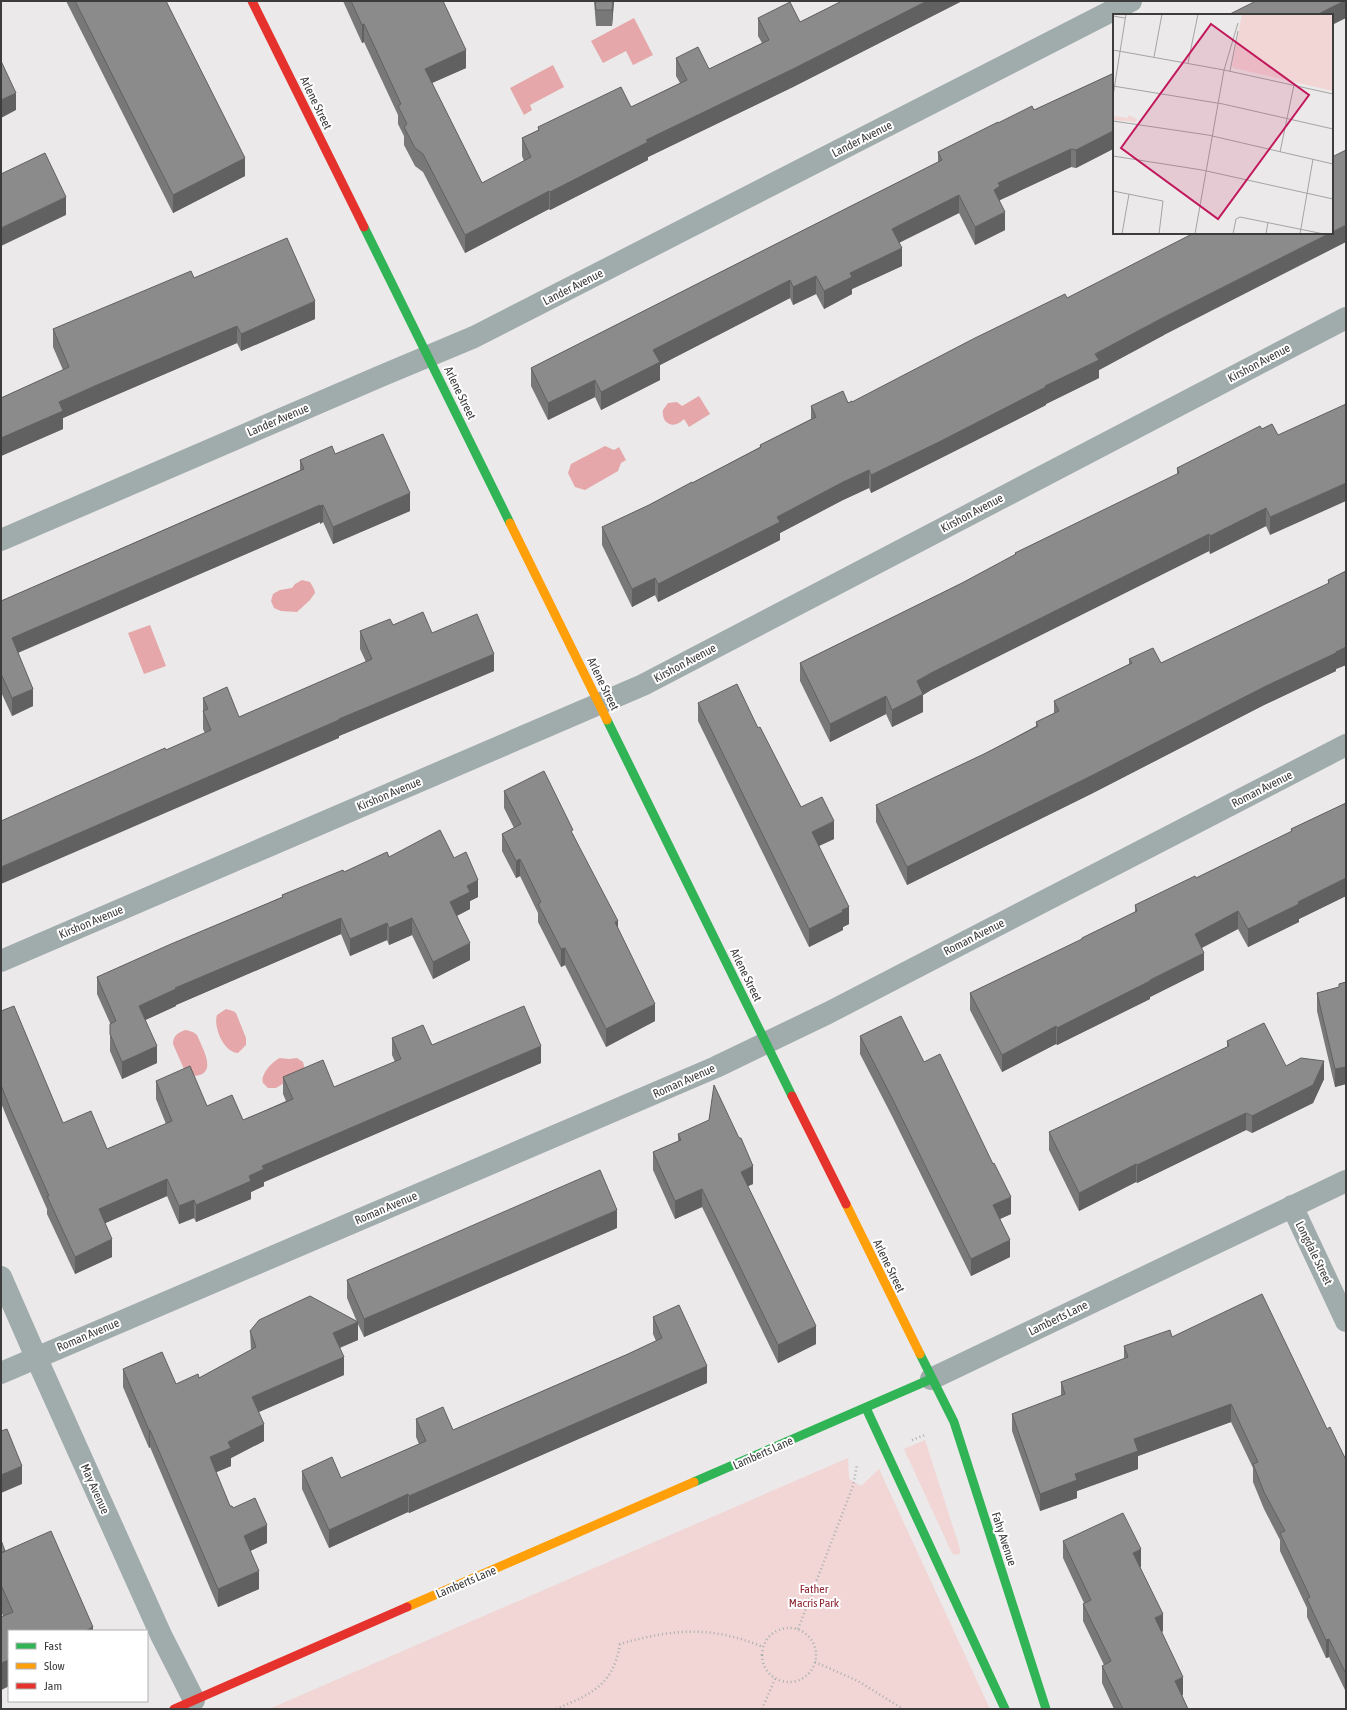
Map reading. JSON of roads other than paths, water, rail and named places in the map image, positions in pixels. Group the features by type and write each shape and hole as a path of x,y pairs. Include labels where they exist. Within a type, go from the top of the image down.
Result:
{"street":[{"name":"Arlene Street","path":"252,1 429,357 931,1379"},
{"name":"Lander Avenue","path":"1,540 374,379 474,338 1131,1"},
{"name":"Kirshon Avenue","path":"1,961 643,685 1346,318"},
{"name":"Roman Avenue","path":"1,1372 698,1075 835,1010 1346,745"},
{"name":"Lamberts Lane","path":"174,1709 931,1379 1346,1181"},
{"name":"Longdale Street","path":"1292,1206 1346,1321"},
{"name":"May Avenue","path":"1,1277 161,1634 194,1700"},
{"name":"Fahy Avenue","path":"931,1379 954,1422 1046,1709"},
{"path":"866,1408 1005,1709"}],"park label":[{"name":"Father Macris Park","path":"814,1596"}]}
